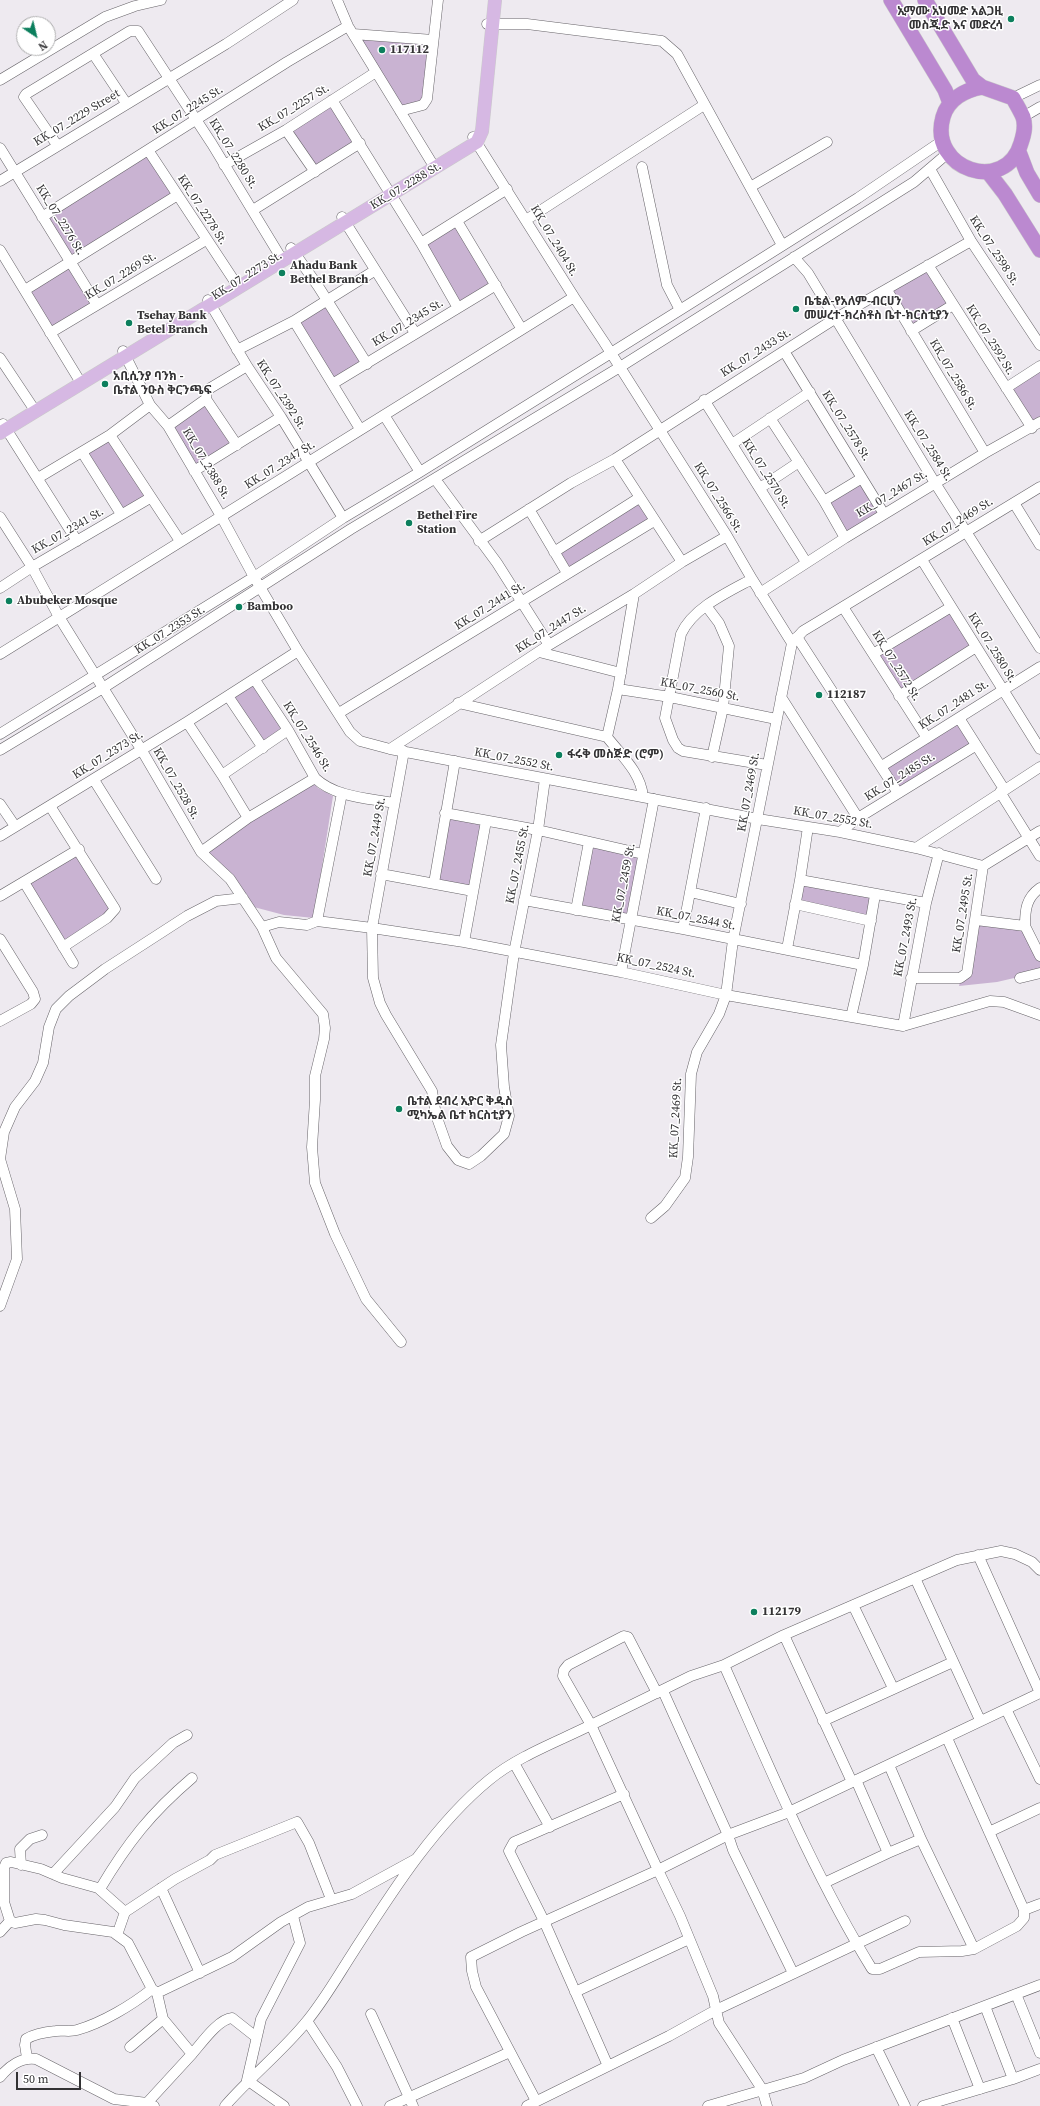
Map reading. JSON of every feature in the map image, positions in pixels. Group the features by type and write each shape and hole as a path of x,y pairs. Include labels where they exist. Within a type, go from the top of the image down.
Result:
{"highway":[{"path":"891,0 945,90 950,104"},
{"path":"925,0 973,80 982,87 1013,98 1023,117 1025,130 1019,152 1005,165 988,172 972,171 958,164 945,147 942,122 950,104 959,95 982,87"},
{"path":"1019,152 1027,173 1040,195"},
{"path":"988,172 1005,194 1040,250"}],"main road":[{"path":"489,0 490,24"},
{"path":"475,140 490,24 495,0"},
{"name":"KK_07_2273 St.","path":"3,428 434,166 464,145 475,140"}],"street":[{"path":"0,80 105,17 135,6 161,0"},
{"name":"KK_07_2229 Street","path":"0,181 126,103 226,44 276,4 293,0"},
{"path":"337,0 351,30 434,166"},
{"path":"400,111 425,103 427,99 438,0"},
{"path":"490,24 527,24 662,41 676,54 752,186 782,245"},
{"name":"KK_07_2280 St.","path":"94,54 134,30 138,31 197,120 281,258"},
{"path":"351,30 433,40"},
{"name":"KK_07_2245 St.","path":"42,217 287,62 351,30"},
{"path":"57,146 24,98 26,94 94,54 126,103"},
{"name":"KK_07_2257 St.","path":"224,165 286,130 376,72"},
{"path":"1013,98 1040,85"},
{"path":"332,100 421,243 458,308"},
{"path":"526,220 704,105"},
{"path":"1023,117 1040,107"},
{"path":"286,130 315,172"},
{"name":"KK_07_2404 St.","path":"475,140 620,367"},
{"path":"752,186 827,142"},
{"path":"253,210 360,143"},
{"name":"KK_07_2353 St.","path":"0,750 103,688 351,529 415,492 473,454 620,367 914,182 930,169 945,147"},
{"name":"KK_07_2353 St.","path":"0,734 254,577 343,518 408,480 782,245 945,147"},
{"name":"KK_07_2276 St.","path":"0,148 97,305"},
{"name":"KK_07_2278 St.","path":"148,150 176,196 237,286"},
{"path":"642,167 666,285 680,310"},
{"name":"KK_07_2598 St.","path":"930,169 971,241 1040,345"},
{"path":"421,243 507,189"},
{"path":"25,290 176,196"},
{"path":"344,220 415,333"},
{"path":"457,220 522,328"},
{"name":"KK_07_2269 St.","path":"50,333 206,240"},
{"name":"KK_07_2433 St.","path":"615,458 704,400 836,318 971,241"},
{"path":"0,250 79,381"},
{"path":"293,251 367,364"},
{"name":"KK_07_2584 St.","path":"794,257 808,273 935,483 1040,648"},
{"name":"KK_07_2592 St.","path":"928,265 1006,388 1036,425"},
{"path":"237,350 294,321 374,270"},
{"name":"KK_07_2345 St.","path":"334,383 496,285"},
{"name":"KK_07_2586 St.","path":"887,290 985,453"},
{"name":"KK_07_2347 St.","path":"0,654 180,541 308,464 360,429 574,297"},
{"name":"KK_07_2392 St.","path":"210,302 237,350 281,417 308,464 343,518"},
{"path":"911,331 953,304"},
{"path":"294,321 334,383 360,429"},
{"name":"KK_07_2578 St.","path":"784,351 884,514"},
{"name":"KK_07_2388 St.","path":"124,354 150,405 168,426 222,516 260,587"},
{"path":"1,362 34,410"},
{"path":"237,445 206,399 207,390 247,366"},
{"path":"1006,388 1040,366"},
{"name":"KK_07_2566 St.","path":"620,367 727,536 760,593 795,640 882,766 898,793"},
{"path":"732,444 810,392"},
{"path":"168,426 206,399"},
{"name":"KK_07_2570 St.","path":"704,400 806,562"},
{"path":"38,478 110,435 150,405"},
{"path":"384,414 420,472"},
{"path":"194,471 281,417"},
{"path":"770,418 824,501 845,538"},
{"name":"KK_07_2467 St.","path":"760,593 806,562 884,514 985,453 1036,425"},
{"path":"3,428 38,478 77,541"},
{"path":"110,435 150,498 180,541"},
{"path":"82,452 121,514"},
{"path":"479,541 615,458 639,498 682,562"},
{"path":"760,488 799,462"},
{"path":"824,501 862,478"},
{"path":"435,479 522,601 549,645"},
{"path":"408,480 415,492"},
{"name":"KK_07_2469 St.","path":"651,1218 665,1206 685,1178 688,1157 691,1074 696,1052 719,1014 726,995 733,940 758,819 767,765 781,696 795,640 803,631 1040,487"},
{"name":"KK_07_2341 St.","path":"0,588 32,567 150,498"},
{"path":"554,552 639,498"},
{"path":"1014,503 1040,545"},
{"path":"530,509 567,574"},
{"name":"KK_07_2528 St.","path":"0,517 32,567 58,617 141,749 202,852 230,879 262,927 276,958 323,1014 325,1028 324,1039 315,1076 312,1147 315,1183 335,1234 366,1299 401,1342"},
{"name":"KK_07_2441 St.","path":"339,713 654,521"},
{"name":"KK_07_2447 St.","path":"390,749 458,703 549,645 634,594 682,562 727,536"},
{"name":"KK_07_2580 St.","path":"922,560 1040,750"},
{"path":"752,580 692,616 680,634 666,718 668,730 678,748 683,751 767,765"},
{"name":"KK_07_2552 St.","path":"260,587 298,651 350,732 360,741 390,749 545,779 706,808 758,819 840,832 939,853 983,866"},
{"path":"608,737 621,673 634,594"},
{"path":"707,607 719,623 730,646 723,708 712,757"},
{"name":"KK_07_2572 St.","path":"843,607 898,696 927,738"},
{"path":"873,654 951,608"},
{"path":"898,696 976,647"},
{"name":"KK_07_2373 St.","path":"0,836 256,680 298,651"},
{"path":"539,652 621,673"},
{"name":"KK_07_2481 St.","path":"882,766 1040,667"},
{"name":"KK_07_2546 St.","path":"256,680 288,730 315,778 332,791 394,803"},
{"name":"KK_07_2560 St.","path":"618,689 670,697 776,719"},
{"path":"228,696 263,748"},
{"path":"781,696 858,818"},
{"path":"458,703 608,737 627,764 634,769 642,784 642,797"},
{"path":"959,718 1040,856"},
{"path":"187,722 248,818"},
{"path":"222,775 288,730"},
{"name":"KK_07_2485 St.","path":"840,832 858,818 975,746"},
{"name":"KK_07_2449 St.","path":"404,751 372,928 373,978 380,1003 432,1091 436,1115 447,1146 458,1160 464,1164 469,1164 481,1156 504,1134 509,1116 504,1087 500,1045 514,953"},
{"path":"434,883 455,761"},
{"path":"916,848 1040,767"},
{"path":"202,852 248,818 315,778"},
{"name":"KK_07_2455 St.","path":"514,953 538,830 545,779"},
{"path":"94,780 156,879"},
{"path":"317,921 342,793"},
{"name":"KK_07_2459 St.","path":"621,972 654,799"},
{"path":"0,804 15,826"},
{"path":"50,806 79,849 115,909 107,918 63,947"},
{"path":"683,929 706,808"},
{"path":"445,813 538,830 643,854"},
{"path":"464,942 486,821"},
{"path":"787,950 808,827"},
{"name":"KK_07_2495 St.","path":"911,978 960,978 965,976 976,920 983,866 1040,831"},
{"path":"576,910 589,842"},
{"path":"0,896 79,849"},
{"name":"KK_07_2493 St.","path":"903,1026 926,903 939,853"},
{"path":"381,874 473,891"},
{"path":"800,880 875,895 926,903"},
{"path":"24,882 73,963"},
{"path":"1040,888 1027,902 1025,926 1040,956"},
{"path":"690,892 741,904"},
{"path":"851,1017 863,965 875,895"},
{"path":"0,1306 17,1260 15,1209 0,1159 4,1132 15,1107 35,1081 43,1063 49,1027 56,1009 69,996 105,969 187,916 216,901 243,898"},
{"name":"KK_07_2544 St.","path":"524,900 683,929 863,965"},
{"path":"795,904 871,921"},
{"path":"976,920 1025,926"},
{"name":"KK_07_2524 St.","path":"262,927 279,922 307,925 317,921 464,942 514,953 621,972 726,995 903,1026 990,1001 1004,1002 1040,1015"},
{"path":"0,939 33,992 35,998 32,1004 0,1021"},
{"path":"1020,978 1040,973"},
{"path":"225,2106 248,2080 271,2061 307,2021 376,1916 418,1858 461,1806 489,1779 514,1763 690,1676 724,1666 784,1635 957,1560 1000,1551 1015,1554 1032,1562 1040,1570"},
{"path":"905,1921 716,2010 608,2066 531,2103 510,2052 476,1987 472,1971 471,1957 481,1950 658,1870 728,1835 789,1812 947,1738 980,1720 1040,1693 978,1555"},
{"path":"915,1578 980,1720"},
{"path":"853,1605 893,1688"},
{"path":"784,1635 823,1721 888,1852"},
{"path":"767,2106 762,2089 719,2023 713,1996 624,1794 590,1725 563,1676 564,1670 568,1665 624,1636 628,1637 660,1692 728,1835 733,1850 793,1973"},
{"path":"823,1721 953,1662"},
{"path":"724,1666 789,1812 824,1883 856,1943 872,1969 875,1970 919,1952 962,1951 974,1949 1017,1926 1024,1918 1024,1910 947,1738"},
{"path":"1006,1709 1038,1772"},
{"path":"53,1874 116,1807 135,1778 173,1743 186,1735"},
{"path":"514,1763 550,1827"},
{"path":"889,1765 921,1839 974,1949"},
{"path":"100,1889 117,1860 142,1825 163,1803 192,1778"},
{"path":"608,2066 544,1921 510,1851 514,1842 624,1794"},
{"path":"989,1832 1040,1808"},
{"path":"117,1935 125,1912 161,1888 210,1860 215,1855 297,1822 309,1843 331,1899"},
{"path":"21,1865 20,1849 30,1839 42,1835"},
{"path":"824,1883 888,1852 921,1839"},
{"path":"27,2058 25,2045 26,2039 31,2036 56,2031 76,2031 96,2023 154,1991 200,1973 232,1957 308,1907 352,1894 418,1858"},
{"path":"10,1921 4,1902 4,1868 6,1863 11,1862 100,1889 125,1912"},
{"path":"161,1888 200,1973"},
{"path":"1024,1910 1040,1904"},
{"path":"248,2080 261,2019 300,1943 293,1916"},
{"path":"10,1921 15,1923 36,1919 64,1925 113,1932 128,1943 154,1991 163,2019 192,2054"},
{"path":"0,1932 10,1921"},
{"path":"575,1992 689,1939"},
{"path":"708,2106 804,2078 876,2047 1040,1985"},
{"path":"1016,1994 1040,2053"},
{"path":"985,2006 1013,2079"},
{"path":"371,2014 411,2102"},
{"path":"0,2077 11,2066 27,2058 36,2059 114,2099 151,2105 220,2022 227,2018 232,2018 256,2037"},
{"path":"952,2018 980,2089"},
{"path":"130,2047 163,2019"},
{"path":"307,2021 337,2067 357,2106"},
{"path":"876,2047 905,2106"},
{"path":"390,2106 411,2102 510,2052"},
{"path":"923,2106 1013,2079 1040,2069"},
{"path":"248,2080 284,2106"}],"shaded area":[{"path":"353,34 433,40 425,103 400,111"},
{"path":"332,100 360,143 315,172 286,130"},
{"path":"148,150 176,196 72,262 97,305 50,333 25,290 71,262 42,217"},
{"path":"457,221 496,285 458,308 421,243"},
{"path":"928,265 953,305 911,331 887,290"},
{"path":"326,300 367,364 334,383 294,321"},
{"path":"1040,367 1040,422 1032,428 1006,388"},
{"path":"206,399 237,445 194,471 168,426"},
{"path":"110,435 150,498 121,514 82,452"},
{"path":"862,478 884,514 845,538 824,501"},
{"path":"639,498 654,521 567,573 554,552"},
{"path":"951,607 976,647 899,696 873,654"},
{"path":"255,680 288,730 263,748 228,696"},
{"path":"959,718 975,746 898,793 882,766"},
{"path":"308,777 318,788 333,796 314,918 284,915 250,906 197,850"},
{"path":"445,813 486,821 473,891 434,883"},
{"path":"589,842 643,854 630,920 576,910"},
{"path":"79,849 115,909 63,947 24,882"},
{"path":"800,880 875,895 871,921 795,904"},
{"path":"976,920 1025,926 1040,956 1040,972 997,982 959,986"}],"place":[{"name":"ኢማሙ አህመድ አልጋዚ መስጂድ እና መድረሳ","path":"1011,19"},
{"name":"117112","path":"382,50"},
{"name":"Ahadu Bank Bethel Branch","path":"282,273"},
{"name":"ቤቴል-የአለም-ብርሀን መሠረተ-ክረስቶስ ቤተ-ክርስቲያን","path":"796,309"},
{"name":"Tsehay Bank Betel Branch","path":"129,323"},
{"name":"አቢሲንያ ባንክ - ቤተል ንዑስ ቅርንጫፍ","path":"105,384"},
{"name":"Bethel Fire Station","path":"409,523"},
{"name":"Abubeker Mosque","path":"9,601"},
{"name":"Bamboo","path":"239,607"},
{"name":"112187","path":"819,695"},
{"name":"ፋሩቅ መስጅድ (ሮም)","path":"559,755"},
{"name":"ቤተል ደብረ ኢዮር ቅዱስ ሚካኤል ቤተ ክርስቲያን","path":"399,1109"},
{"name":"112179","path":"754,1612"}]}
